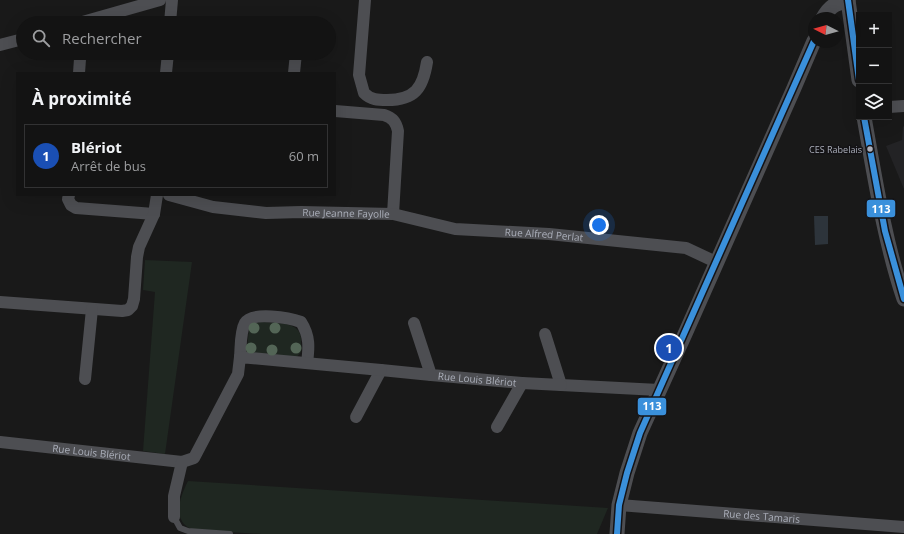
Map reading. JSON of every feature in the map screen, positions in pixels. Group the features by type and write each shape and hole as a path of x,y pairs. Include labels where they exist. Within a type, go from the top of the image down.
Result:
{"street":[{"path":"104,16 160,0"},
{"path":"171,16 172,0"},
{"path":"365,0 359,75 364,93 374,100 401,100 406,98 416,92 422,82 425,75 427,62"},
{"path":"824,12 826,0"},
{"path":"827,12 829,8 840,2 848,0 856,58"},
{"path":"0,45 16,41"},
{"path":"617,534 619,504 626,473 640,433 811,48"},
{"path":"79,72 80,60"},
{"path":"166,72 167,60"},
{"path":"294,72 295,60"},
{"path":"892,107 904,106"},
{"name":"Rue Jeanne Fayolle","path":"172,196 213,208 266,214 301,212 393,214 398,131 394,120 384,115 336,111"},
{"path":"865,120 879,204 888,244 904,299"},
{"path":"69,196 70,205 76,208 154,214"},
{"path":"0,302 122,311 128,310 132,306 134,299 137,257 144,235 154,214 157,196"},
{"name":"Rue Alfred Perlat","path":"393,214 455,229 549,234 686,248 716,262"},
{"path":"85,379 92,309"},
{"path":"174,517 174,496 182,462 194,458 238,374 243,327 246,321 250,318 264,317 294,319 301,322 308,337 309,348 307,363"},
{"name":"Rue Louis Blériot","path":"414,323 431,375"},
{"path":"545,334 561,385"},
{"name":"Rue Louis Blériot","path":"240,357 522,383 660,390"},
{"path":"356,417 381,370"},
{"name":"Rue Louis Blériot","path":"496,427 522,383"},
{"name":"Rue Louis Blériot","path":"0,442 182,462"},
{"name":"Rue des Tamaris","path":"619,504 904,527"}],"lane":[{"path":"174,517 180,528 188,531 230,534"}],"shaded area":[{"path":"904,126 904,189 886,146 902,140"},
{"path":"814,216 828,216 828,244 815,245"},
{"path":"145,260 192,262 165,454 143,451 155,292 143,290"},
{"path":"260,322 288,325 298,330 301,338 300,353 296,357 248,352 249,328 255,323"},
{"path":"188,481 608,508 597,534 262,534 194,530 185,525 181,520 179,509 183,491"}],"transit line":[{"name":"113","path":"848,0 856,58"},
{"name":"113","path":"617,534 619,505 627,473 640,433 811,48"},
{"name":"113","path":"865,120 885,231 904,299"}],"place":[{"name":"CES Rabelais","path":"870,149"},
{"name":"Blériot","path":"669,348"}]}
